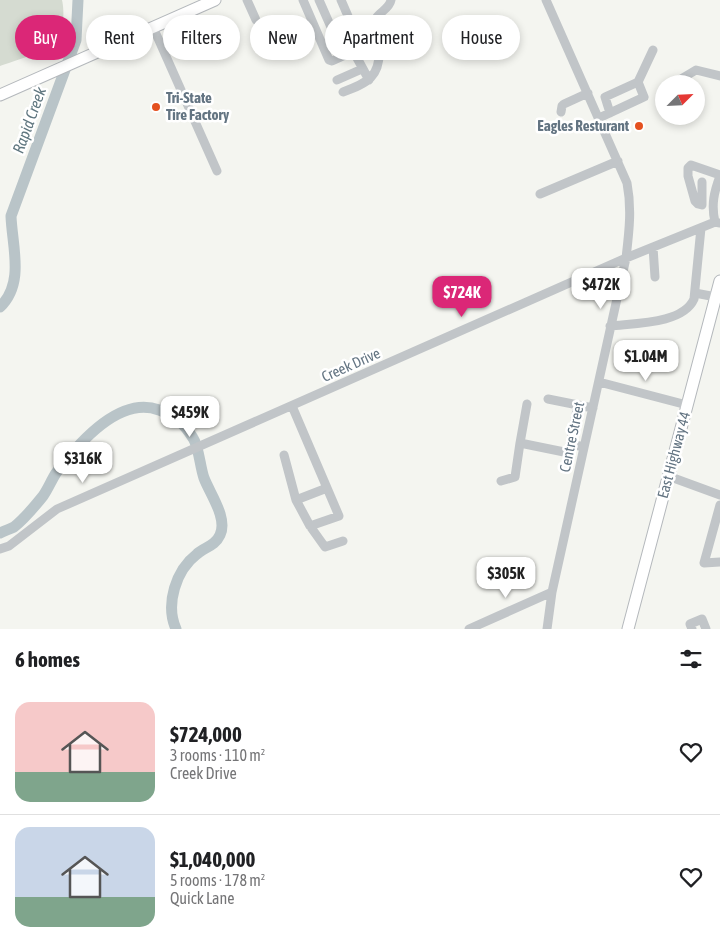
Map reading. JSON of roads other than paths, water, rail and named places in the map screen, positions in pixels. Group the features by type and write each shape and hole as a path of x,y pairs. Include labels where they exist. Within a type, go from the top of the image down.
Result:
{"main road":[{"path":"153,28 209,1"},
{"path":"0,95 86,56"},
{"name":"East Highway 44","path":"628,629 716,302 720,281"}],"street":[{"path":"247,0 254,15"},
{"path":"303,0 324,49"},
{"path":"319,0 327,15"},
{"path":"341,0 348,15"},
{"path":"378,15 388,8 391,0"},
{"name":"Centre Street","path":"546,0 627,183 631,219 626,258 552,592 547,629"},
{"path":"153,28 217,171"},
{"path":"610,113 605,97 638,82 653,50"},
{"path":"357,60 368,80"},
{"path":"343,92 368,80 374,73 378,60"},
{"path":"337,80 362,69"},
{"path":"688,75 696,70 720,76"},
{"path":"599,118 644,97 638,82"},
{"path":"561,112 564,104 588,94"},
{"path":"540,194 618,161"},
{"path":"702,182 702,205 695,201 688,176 688,168 691,165 720,175 713,198 712,209 718,222"},
{"name":"Creek Drive","path":"0,549 9,546 57,509 626,258 718,222"},
{"path":"610,326 661,320 677,315 691,306 695,293 700,228"},
{"path":"653,247 655,277"},
{"path":"695,293 716,302"},
{"path":"598,382 687,405"},
{"path":"548,399 593,408"},
{"path":"501,481 515,477 527,404"},
{"path":"520,443 569,453 578,405"},
{"path":"292,406 338,516 310,526"},
{"path":"570,444 584,447"},
{"path":"284,455 296,500 310,526 325,547 343,541"},
{"path":"668,476 720,495"},
{"path":"296,500 327,488"},
{"path":"720,505 704,563 720,562"},
{"path":"468,629 552,592"},
{"path":"692,629 690,624 702,619 706,629"}],"waterway":[{"name":"Rapid Creek","path":"0,307 8,297 15,276 15,252 11,216 76,40 78,0"},
{"name":"Rapid Creek","path":"0,533 14,527 22,520 43,496 56,473 75,449 100,425 114,416 144,407 159,410 170,415 182,424 195,442 204,478 222,521 222,528 218,539 190,561 178,578 172,599 173,619 176,629"}],"place":[{"name":"Tri-State Tire Factory","path":"156,107"},
{"name":"Eagles Resturant","path":"639,126"}]}
